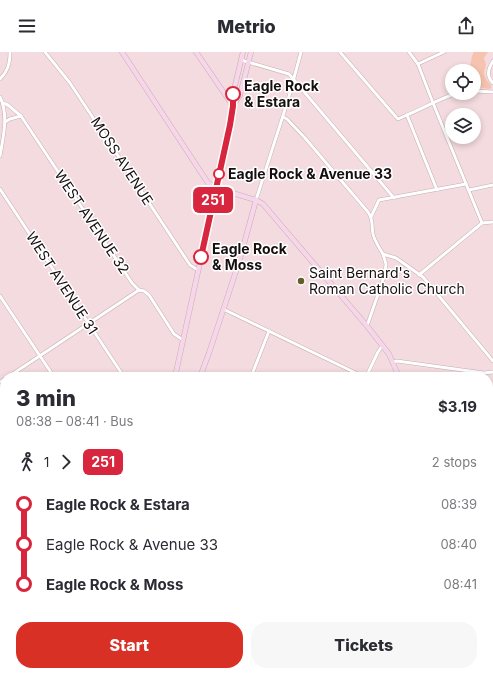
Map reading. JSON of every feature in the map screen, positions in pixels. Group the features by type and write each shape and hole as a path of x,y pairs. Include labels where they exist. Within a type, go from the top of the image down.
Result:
{"street":[{"path":"0,79 8,68 10,52"},
{"name":"MOSS AVENUE","path":"45,52 70,83 190,264 198,270"},
{"path":"122,52 208,183 216,188 256,200 263,204 389,354 397,372"},
{"path":"196,52 233,106"},
{"path":"176,372 216,188 233,106 233,94 243,52"},
{"path":"233,106 240,95 251,52"},
{"path":"202,372 243,249 256,200 283,117 301,52"},
{"path":"340,52 398,119 445,97"},
{"path":"409,52 418,64 482,223"},
{"path":"418,64 444,52"},
{"path":"241,60 289,74 394,198"},
{"path":"493,61 488,73 490,80 493,83"},
{"path":"481,91 493,92"},
{"path":"0,97 3,103 5,119 0,156"},
{"name":"WEST AVENUE 32","path":"3,103 8,105 21,116 132,283 139,290 149,294 174,334 183,340"},
{"path":"407,115 437,190"},
{"path":"5,122 21,116"},
{"path":"283,117 287,119 305,138 372,218"},
{"path":"366,326 385,274 386,264 383,254 376,244 373,235 372,218 379,200 466,184"},
{"path":"468,190 493,185"},
{"name":"WEST AVENUE 31","path":"0,189 121,372"},
{"path":"419,275 482,223 493,222"},
{"path":"383,254 396,258 423,277 493,361"},
{"path":"16,372 139,290"},
{"path":"0,296 51,372"},
{"path":"223,309 355,372"},
{"path":"253,372 270,331"},
{"path":"368,372 382,346"},
{"path":"393,362 397,361 477,372"}],"shaded area":[{"path":"474,52 488,52 484,58 486,65 484,73 486,79 492,87 489,89 481,87 481,64 470,64"}],"bus line":[{"name":"251","path":"201,257 230,125 233,94"}],"place":[{"name":"Eagle Rock & Estara","path":"233,94"},
{"name":"Eagle Rock & Avenue 33","path":"219,174"},
{"name":"Eagle Rock & Moss","path":"201,257"},
{"name":"Saint Bernard's Roman Catholic Church","path":"301,281"}]}
